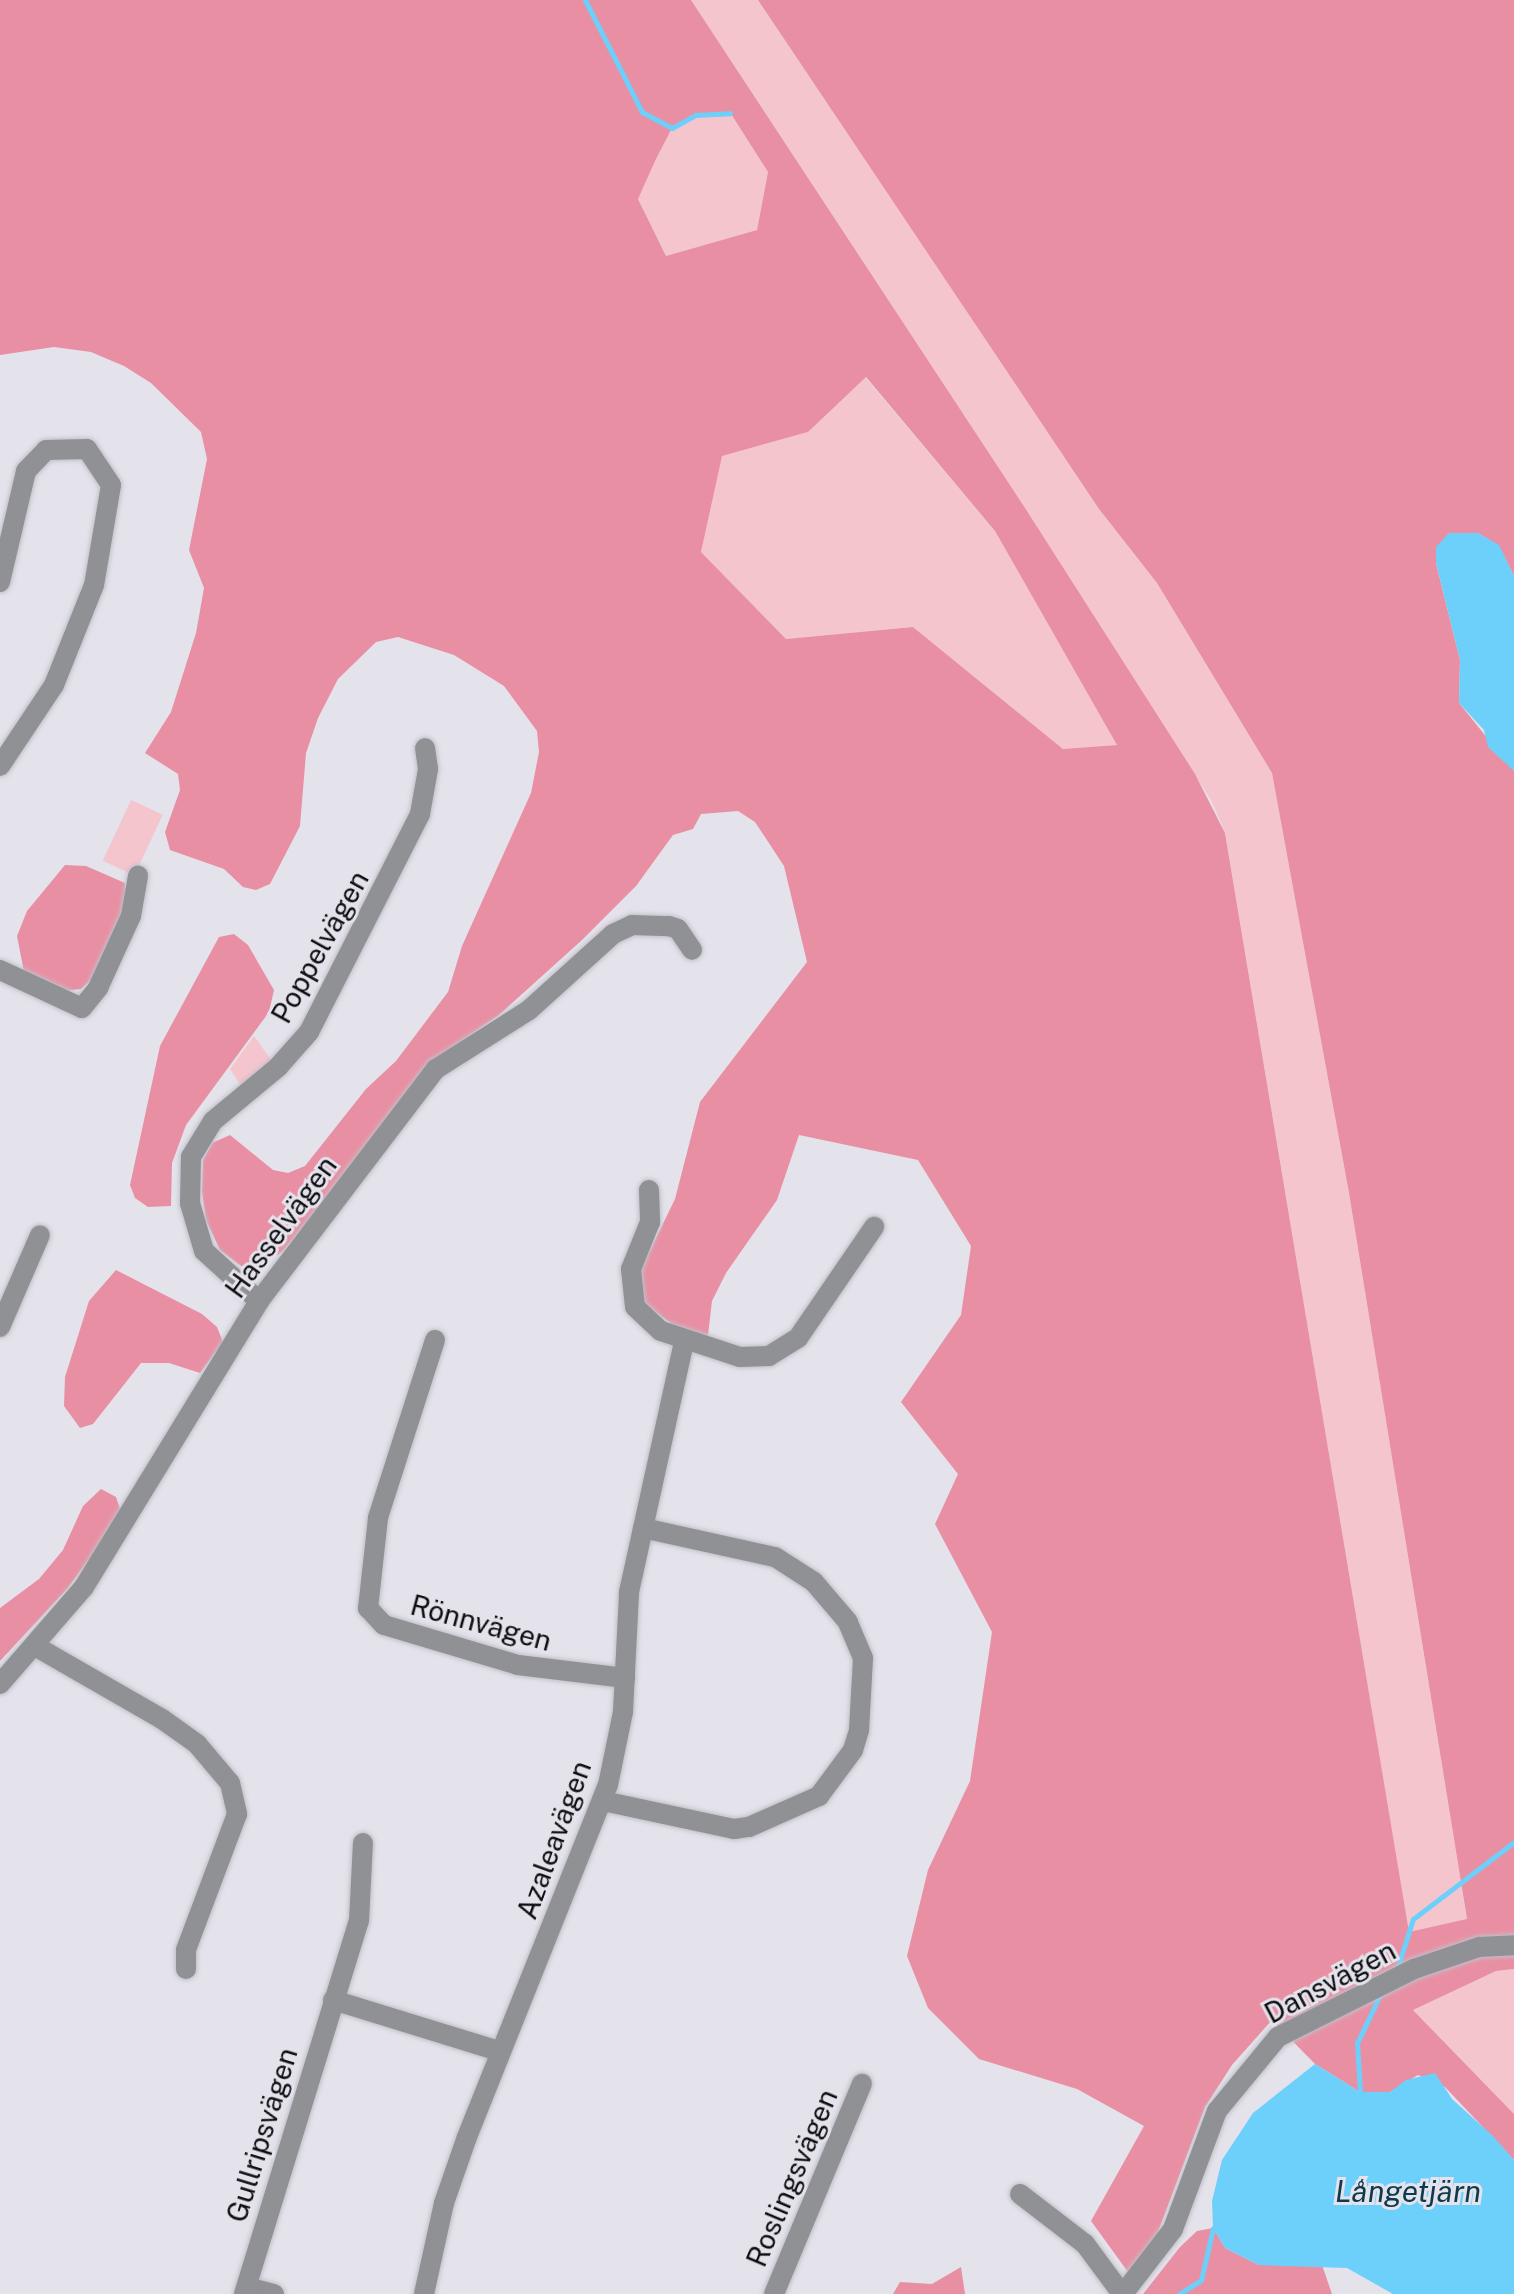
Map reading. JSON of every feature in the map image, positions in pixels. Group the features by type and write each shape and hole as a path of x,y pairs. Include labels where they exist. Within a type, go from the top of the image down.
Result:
{"street":[{"path":"0,582 26,471 46,450 87,449 111,485 94,585 54,685 0,766"},
{"name":"Poppelvägen","path":"259,1301 204,1251 190,1203 191,1157 213,1121 278,1067 309,1032 420,814 428,769 425,748"},
{"path":"0,970 82,1008 98,988 131,916 138,876"},
{"name":"Hasselvägen","path":"0,1684 84,1587 259,1301 436,1069 529,1010 613,934 632,925 678,929 692,950"},
{"path":"649,1190 650,1222 631,1269 630,1292 644,1319 684,1342 740,1357 783,1351 812,1320 874,1227"},
{"path":"0,1327 40,1235"},
{"name":"Rönnvägen","path":"435,1340 378,1518 368,1608 384,1625 518,1665 625,1678"},
{"name":"Azaleavägen","path":"424,2294 444,2203 499,2051 603,1801 623,1712 629,1592 684,1342"},
{"path":"603,1801 734,1829 749,1827 819,1796 853,1750 859,1730 863,1658 848,1622 814,1582 775,1557 643,1528"},
{"path":"35,1646 162,1719 197,1744 230,1783 237,1814 186,1950 186,1969"},
{"name":"Gullripsvägen","path":"274,2294 246,2290 359,1921 363,1843"},
{"name":"Dansvägen","path":"1122,2294 1173,2229 1217,2111 1278,2037 1414,1969 1479,1947 1514,1945"},
{"path":"333,2000 499,2051"},
{"name":"Roslingsvägen","path":"774,2294 862,2084"},
{"path":"1020,2194 1085,2244 1122,2294"}],"shaded area":[{"path":"0,0 691,0 1027,511 1195,774 1225,833 1409,1932 1467,1919 1349,1193 1272,773 1157,583 1099,509 758,0 1514,0 1514,576 1499,546 1478,533 1436,563 1460,660 1459,703 1514,771 1514,1969 1496,1971 1413,2010 1514,2114 1514,2160 1445,2087 1418,2075 1390,2092 1360,2092 1315,2064 1272,2020 1232,2065 1205,2107 1155,2240 1128,2272 1091,2221 1144,2126 1077,2089 979,2059 928,2008 907,1956 928,1870 970,1781 992,1632 935,1524 958,1474 901,1402 961,1315 971,1246 918,1160 799,1135 777,1200 726,1273 712,1301 708,1335 680,1330 645,1304 640,1271 675,1199 700,1102 807,962 784,866 755,822 738,811 701,814 693,829 673,835 636,886 582,940 499,1015 451,1048 282,1252 260,1265 241,1266 220,1250 206,1220 202,1192 203,1160 212,1143 230,1135 273,1170 288,1173 305,1166 366,1089 396,1061 448,992 462,946 531,793 539,752 537,731 504,686 454,655 398,637 376,642 338,679 318,718 306,753 300,826 270,884 256,890 243,887 224,869 170,850 165,832 180,790 178,774 145,753 171,712 196,633 204,588 189,550 207,459 201,432 151,383 124,366 91,352 54,347 0,355","holes":["731,114 768,172 757,230 666,256 638,199 656,159 672,128 695,115","866,377 995,531 1117,745 1063,749 913,627 786,639 701,552 722,456 808,432"]},
{"path":"691,0 758,0 1099,509 1157,583 1272,773 1349,1193 1467,1920 1409,1933 1225,832 1211,800 1027,511"},
{"path":"730,113 768,172 757,230 666,256 638,199 672,128 695,115"},
{"path":"865,377 995,531 1118,745 1063,749 913,627 786,639 701,552 721,456 808,432"},
{"path":"131,800 163,815 134,876 103,861"},
{"path":"65,865 86,866 125,883 126,906 98,973 81,989 62,991 24,972 17,936 27,911"},
{"path":"234,934 248,945 274,990 269,1012 186,1125 172,1163 171,1206 148,1207 135,1198 130,1185 160,1046 219,937"},
{"path":"254,1036 272,1061 242,1088 230,1069"},
{"path":"116,1270 202,1314 217,1327 223,1342 200,1373 169,1363 141,1363 93,1424 80,1428 64,1406 65,1377 89,1301"},
{"path":"101,1489 116,1497 122,1515 67,1589 0,1661 0,1608 39,1579 63,1550 83,1506"},
{"path":"1514,1969 1514,2114 1413,2010 1496,1971"},
{"path":"1213,2228 1225,2248 1259,2265 1322,2265 1332,2294 1143,2294 1180,2247 1197,2231"},
{"path":"961,2267 965,2294 893,2294 900,2282 932,2284"}],"water":[{"path":"1449,533 1478,533 1499,545 1514,576 1514,771 1488,747 1484,730 1459,703 1460,660 1436,563 1436,547"},
{"name":"Långetjärn","path":"1315,2064 1360,2092 1390,2092 1406,2080 1435,2073 1452,2099 1514,2160 1514,2294 1393,2294 1347,2268 1259,2265 1225,2248 1213,2228 1212,2201 1222,2160 1253,2113"}],"waterway":[{"path":"585,0 642,112 672,128 695,115 730,113"},
{"path":"1397,1969 1413,1919 1514,1842"},
{"path":"1360,2092 1357,2043 1380,1995"},
{"path":"1179,2294 1201,2280 1213,2228"}]}
